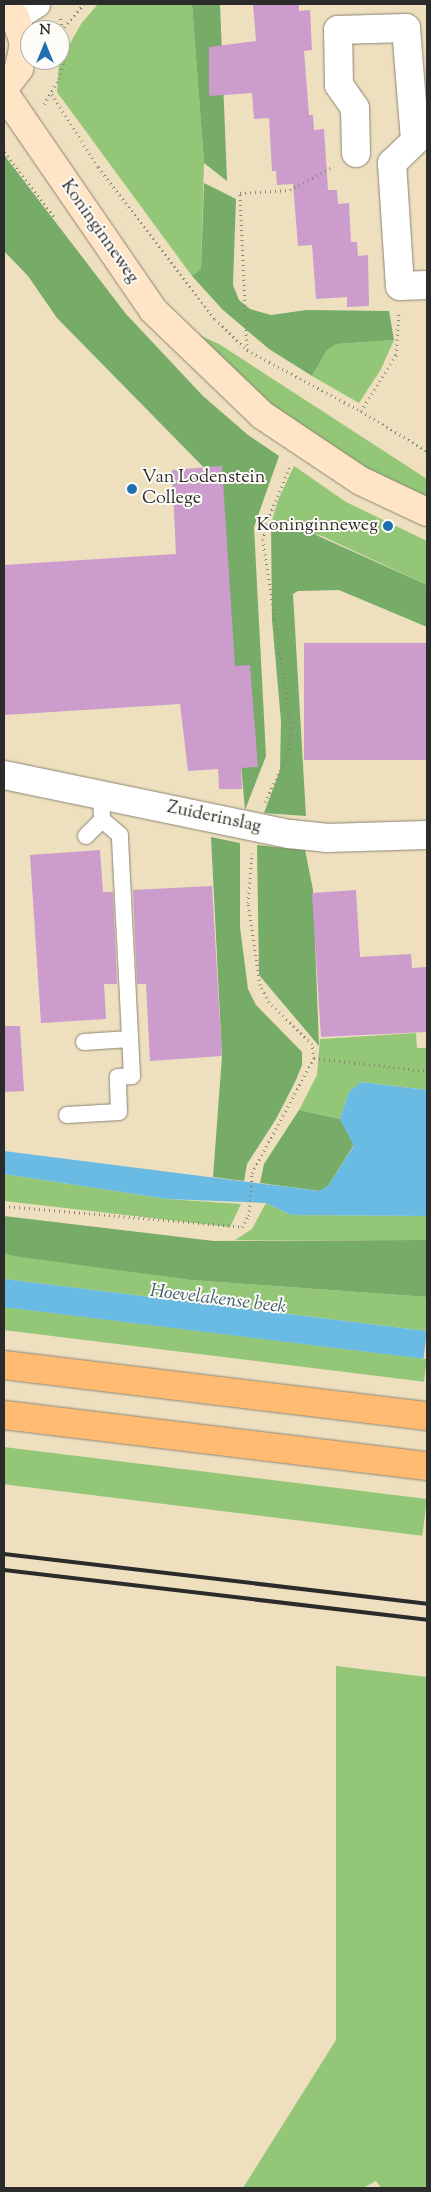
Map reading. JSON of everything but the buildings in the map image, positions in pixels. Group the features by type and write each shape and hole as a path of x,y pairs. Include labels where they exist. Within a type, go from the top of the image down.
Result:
{"highway":[{"path":"4,1364 427,1416"},
{"path":"4,1415 427,1466"}],"main road":[{"path":"4,88 19,69 23,57 28,9"},
{"name":"Koninginneweg","path":"4,93 23,124 153,310 262,416 361,481 427,512"}],"street":[{"path":"356,153 355,108 339,85 338,30 417,28 416,141 392,164 400,286 427,285"},
{"name":"Zuiderinslag","path":"4,775 101,807 290,834 326,838 427,835"}],"lane":[{"path":"67,1116 119,1112 118,1077 132,1076 120,835 101,807 86,836"},
{"path":"84,1042 130,1038"}],"path":[{"path":"69,20 84,4"},
{"path":"28,9 49,20"},
{"path":"23,124 52,94 61,70"},
{"name":"Koninginneweg","path":"52,94 98,166 214,319 247,350 361,411 427,451"},
{"path":"247,350 240,194 290,190 356,153"},
{"path":"361,411 396,355 400,286"},
{"path":"314,1058 427,1071"},
{"path":"4,1206 242,1227 249,1216 252,1173 263,1153"}],"green space":[{"path":"98,4 192,4 204,163 201,269 192,276 57,92 59,70 70,70 70,44 81,24"},
{"path":"192,4 220,4 227,181 204,163"},
{"path":"4,155 126,314 203,396 248,435 279,456 254,527 266,756 245,810 231,651 222,486 57,318 28,276 4,251"},
{"path":"204,183 236,199 233,285 239,300 250,309 271,315 307,310 389,311 394,340 337,344 327,350 312,376 269,349 223,310 192,276 201,269"},
{"path":"193,332 219,344 427,479 427,501 346,458 277,410"},
{"path":"394,340 381,369 359,403 312,376 327,350 337,344"},
{"path":"294,466 346,502 427,541 427,585 322,536 271,524 278,500"},
{"path":"271,524 294,525 427,585 427,627 339,590 298,591 293,594 306,816 264,813 280,770 281,721 272,620"},
{"path":"211,837 240,843 240,927 248,989 256,1005 302,1052 302,1065 296,1080 276,1119 247,1164 244,1181 213,1177 222,1056"},
{"path":"257,845 305,850 313,890 319,1046 259,975"},
{"path":"416,1033 417,1048 427,1048 427,1090 362,1082 349,1092 340,1119 299,1110 317,1075 320,1039"},
{"path":"299,1110 340,1119 354,1145 328,1186 319,1191 260,1183 264,1164"},
{"path":"4,1174 167,1199 241,1204 230,1227 4,1201"},
{"path":"266,1203 291,1215 427,1216 427,1240 235,1240 252,1229"},
{"path":"4,1216 214,1241 427,1240 427,1297 191,1280 14,1256 4,1253"},
{"path":"4,1253 191,1280 427,1297 427,1331 4,1279"},
{"path":"4,1307 427,1359 424,1382 4,1330"},
{"path":"4,1447 427,1499 422,1536 4,1484"},
{"path":"336,1666 427,1677 427,2188 381,2188 376,2181 363,2188 243,2188 336,2040"}],"water":[{"path":"361,1082 427,1090 427,1216 291,1215 266,1203 167,1199 4,1174 4,1151 319,1191 328,1186 354,1146 340,1119 349,1092"},
{"path":"4,1279 427,1331 423,1359 4,1307"}],"railway":[{"path":"4,1554 427,1604"},
{"path":"4,1570 427,1620"}],"place":[{"name":"Van Lodenstein College","path":"132,489"},
{"name":"Koninginneweg","path":"388,526"}],"water label":[{"name":"Hoevelakense beek","path":"218,1300"}]}
